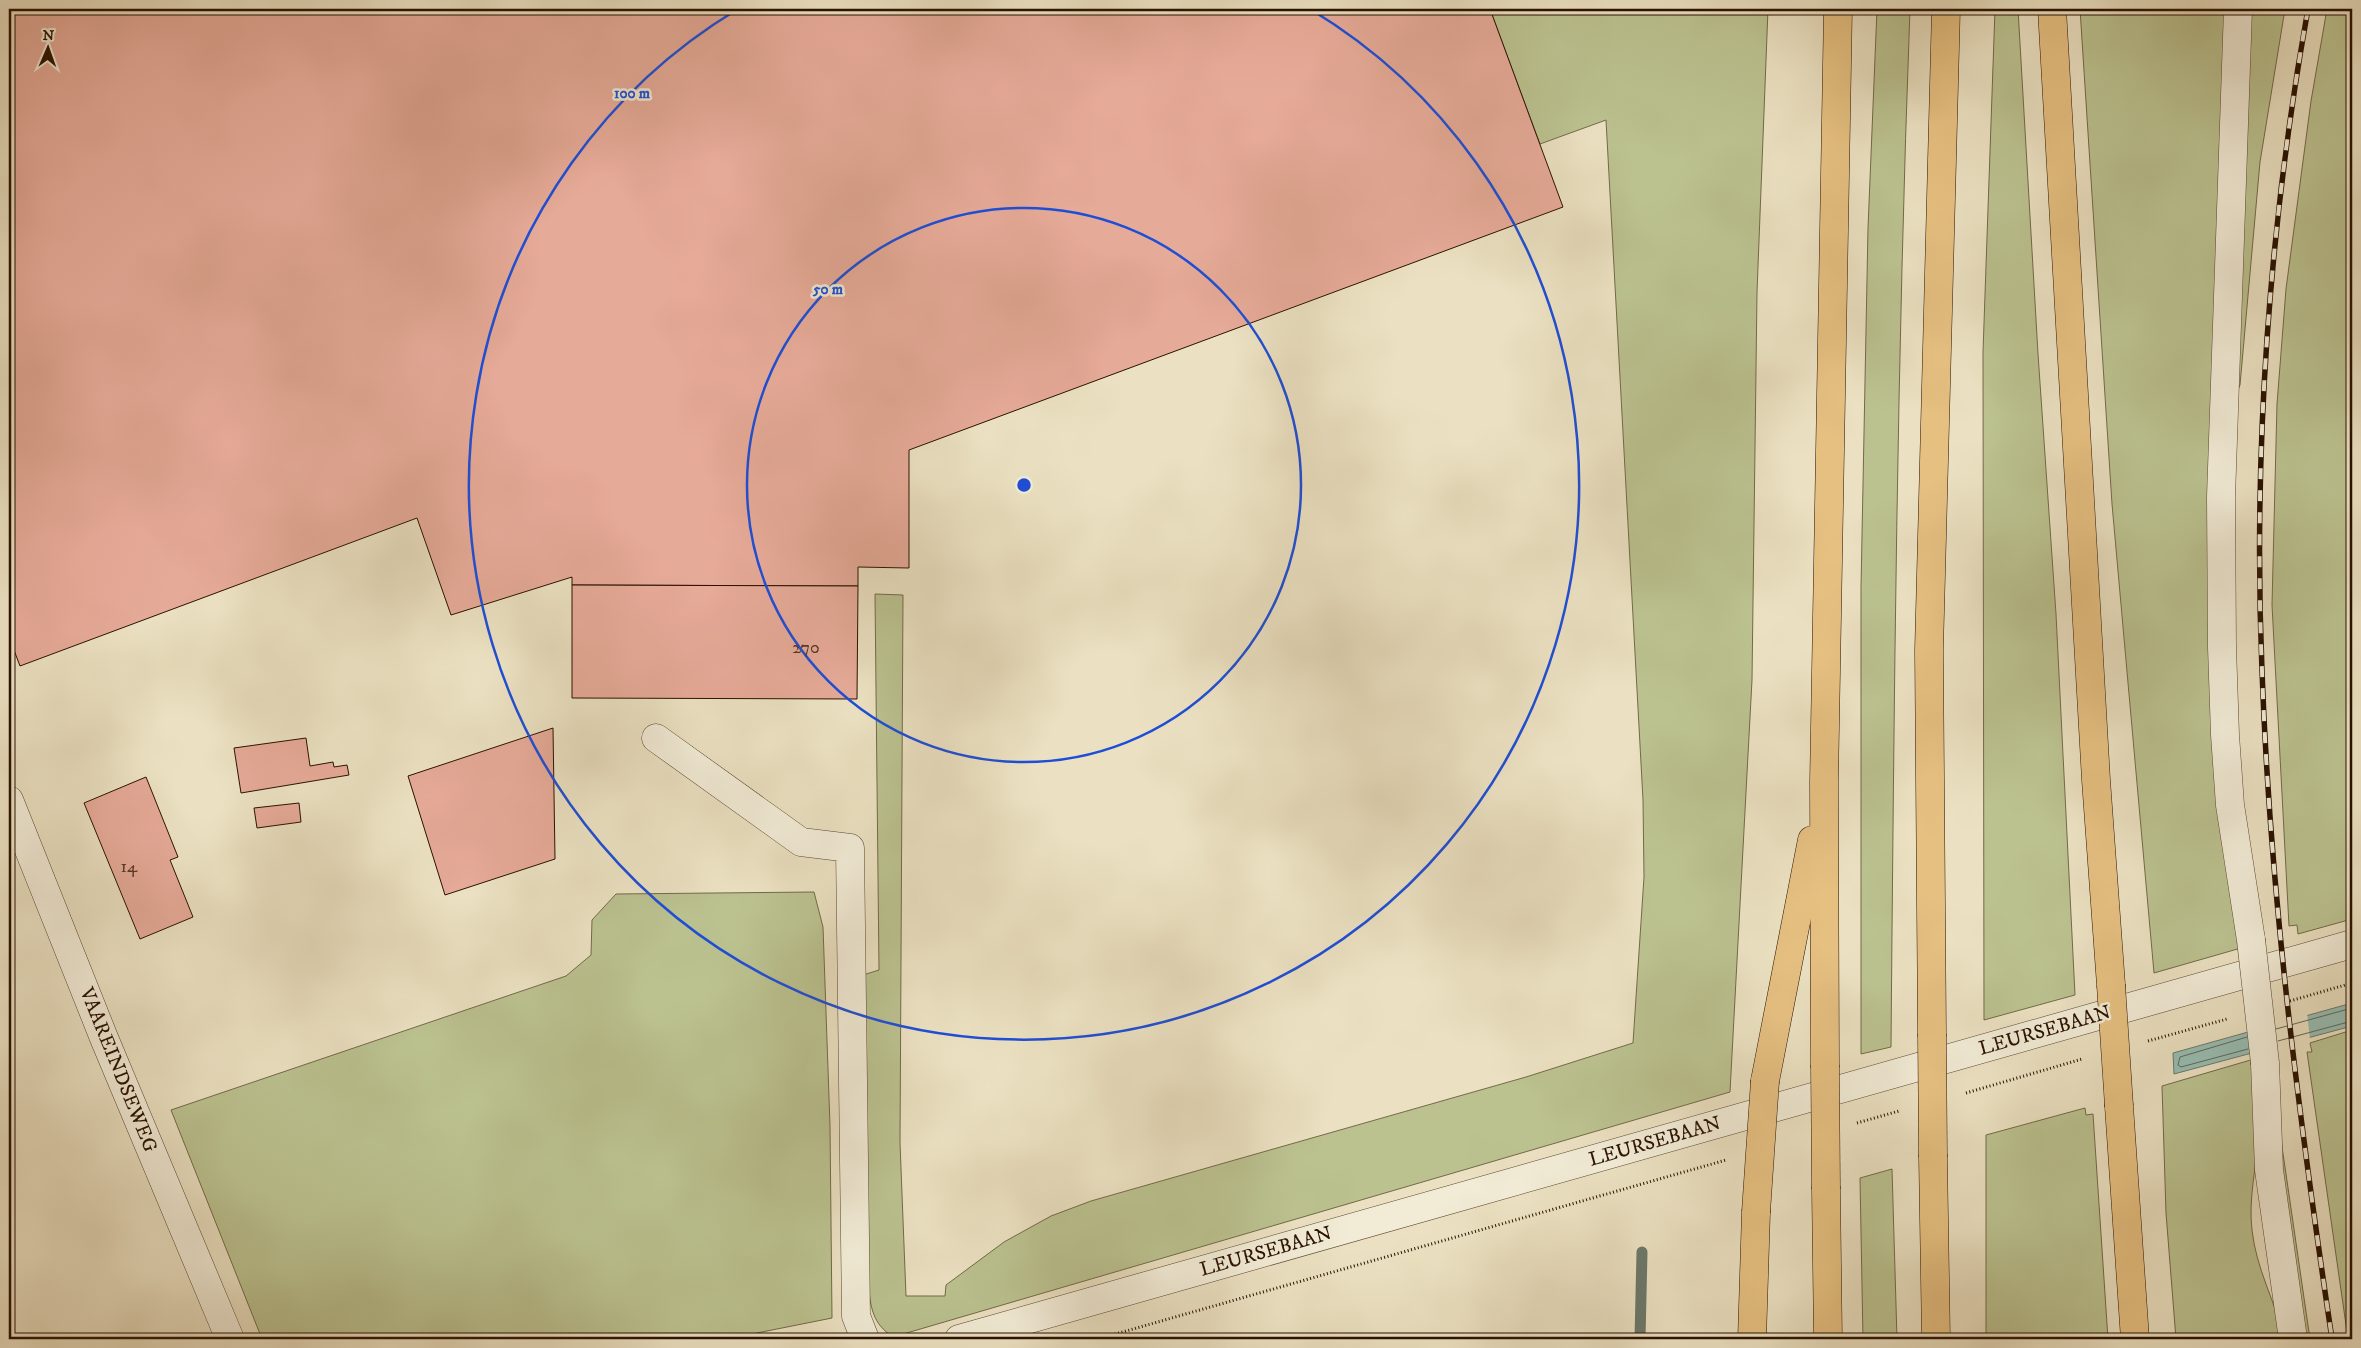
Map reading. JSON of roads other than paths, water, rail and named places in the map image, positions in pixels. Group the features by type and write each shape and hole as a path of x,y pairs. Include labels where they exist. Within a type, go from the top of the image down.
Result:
{"highway":[{"path":"1828,1339 1824,782 1838,9"},
{"path":"1936,1339 1929,650 1946,9"},
{"path":"2052,9 2096,780 2135,1339"},
{"path":"1752,1339 1756,1212 1765,1081 1824,782"}],"street":[{"path":"2238,9 2221,497 2225,734 2230,805 2266,1063 2269,1170 2293,1339"},
{"path":"656,738 801,842 850,848 856,1316 865,1339"},
{"name":"VAAREINDSEWEG","path":"9,800 104,1038 230,1339"},
{"name":"LEURSEBAAN","path":"959,1339 2352,944"}],"water":[{"path":"2352,1003 2352,1026 2174,1074 2173,1053"}],"waterway":[{"path":"1640,1339 1642,1252"}],"railway":[{"path":"2308,9 2294,90 2283,173 2267,339 2262,422 2260,589 2266,755 2279,923 2297,1090 2332,1339"}]}
